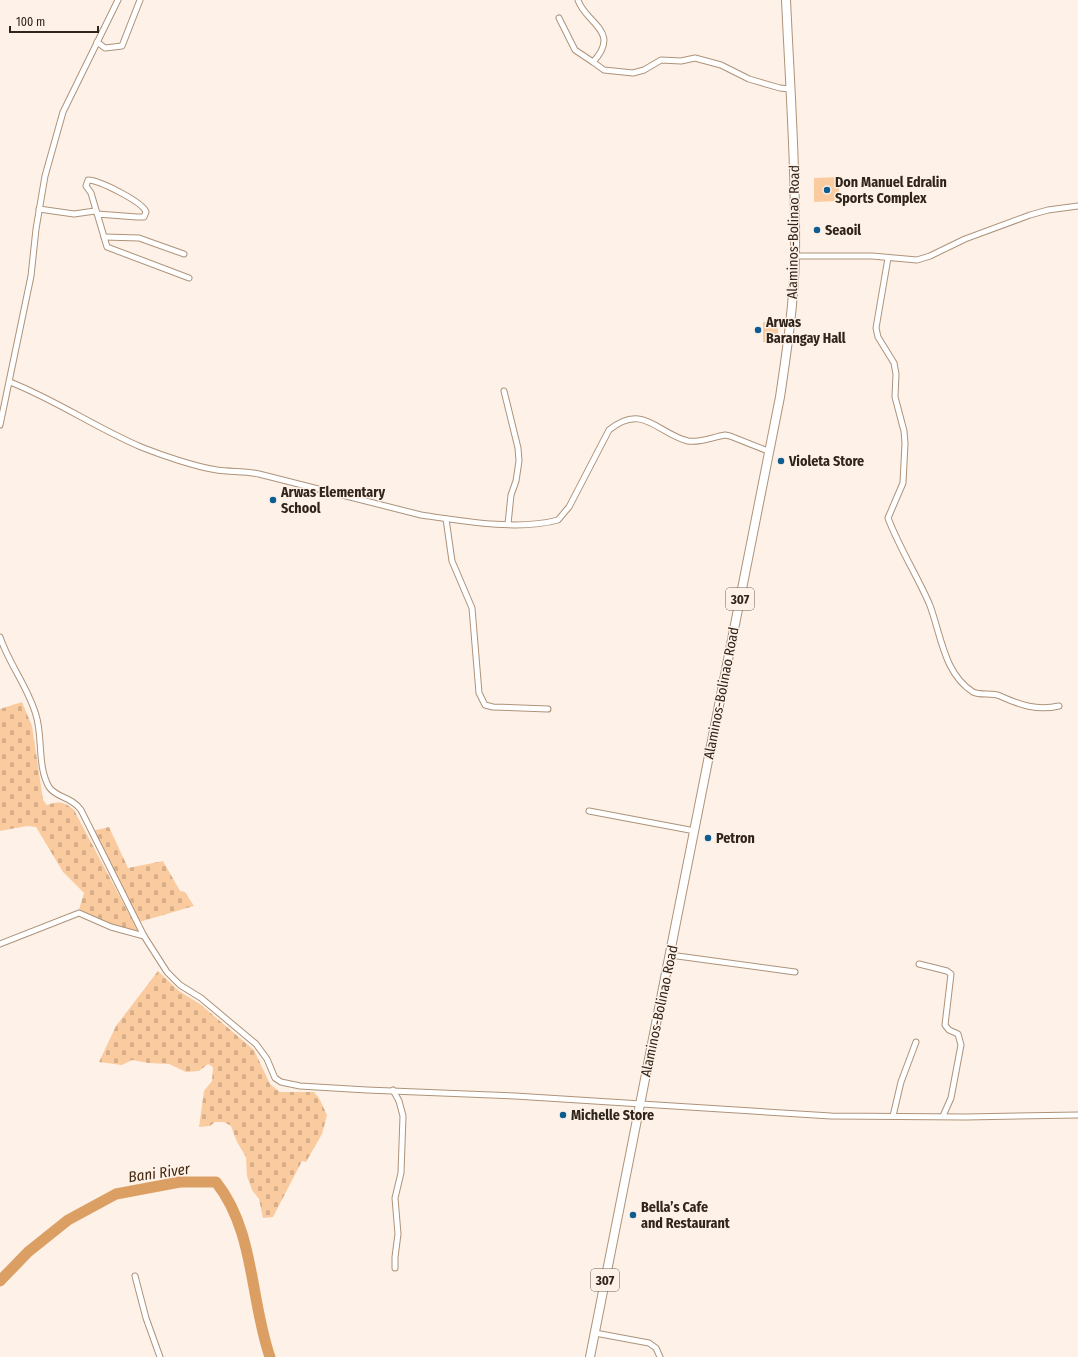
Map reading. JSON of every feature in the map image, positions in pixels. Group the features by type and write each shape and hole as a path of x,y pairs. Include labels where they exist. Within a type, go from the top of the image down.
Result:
{"main road":[{"name":"Alaminos-Bolinao Road","path":"590,1357 695,831 768,451 780,397 790,334 795,256 795,201 786,0"}],"street":[{"path":"0,425 31,276 42,187 63,112 96,42 118,0"},
{"path":"96,42 105,48 122,46 140,0"},
{"path":"578,0 601,31 602,47 600,54 593,62"},
{"path":"559,18 575,50 604,70 619,70 633,73 644,70 662,60 695,58 721,65 749,79 780,88 790,89"},
{"path":"39,209 74,214 96,212 137,217 144,216 146,212 140,205 115,190 97,182 88,180 86,186 91,193 96,212 107,246 112,250 190,278"},
{"path":"795,256 917,260 930,256 965,238 1030,215 1048,210 1078,206"},
{"path":"104,237 139,238 184,254"},
{"path":"888,258 876,328 878,337 894,363 896,374 895,397 904,431 905,442 903,483 888,518 893,532 929,604 950,665 960,678 974,692 998,695 1011,701 1038,708 1045,709 1059,706"},
{"path":"10,382 58,403 142,447 181,460 217,470 244,471 259,474 421,515 446,519 508,524 537,524 558,520 569,507 609,430 616,424 626,421 642,419 653,422 676,436 691,441 725,435 730,436 768,451"},
{"path":"504,391 520,461 518,475 511,495 508,524"},
{"path":"446,519 452,561 472,608 477,681 481,700 485,705 493,707 548,709"},
{"path":"0,637 36,715 43,763 49,786 53,792 76,802 144,936 167,972 180,985 201,998 256,1044 267,1059 275,1078 281,1082 300,1086 640,1103 831,1116 1078,1116"},
{"path":"589,811 695,831"},
{"path":"0,944 79,913 110,927 144,936"},
{"path":"670,955 795,972"},
{"path":"919,964 947,971 951,974 945,1025 949,1030 958,1034 961,1045 951,1098 943,1116"},
{"path":"893,1116 901,1082 916,1042"},
{"path":"393,1090 400,1101 403,1116 401,1173 395,1198 398,1240 395,1268"},
{"path":"135,1276 146,1318 160,1357"},
{"path":"595,1333 649,1343 656,1348 660,1357"}],"green space":[{"name":"Don Manuel Edralin Sports Complex","path":"839,177 839,201 814,202 814,178"},
{"path":"763,322 778,322 778,343 763,342"},
{"path":"22,702 32,726 43,800 47,805 64,803 74,810 139,933 131,933 78,913 84,893 63,872 36,827 27,826 0,831 0,709"},
{"path":"109,827 128,868 163,861 180,891 185,892 194,906 139,922 92,831"},
{"path":"158,971 179,991 200,1004 254,1050 270,1084 280,1092 314,1092 319,1098 327,1115 322,1134 306,1162 302,1161 273,1217 263,1218 259,1199 252,1190 247,1176 246,1157 237,1142 231,1126 224,1122 215,1122 210,1126 199,1127 204,1091 212,1081 213,1067 208,1064 199,1071 186,1072 169,1064 148,1063 132,1060 122,1065 99,1062 116,1026"}],"waterway":[{"name":"Bani River","path":"0,1281 28,1252 68,1220 116,1194 180,1182 216,1182 229,1201 245,1244 270,1357"}],"place":[{"name":"Don Manuel Edralin Sports Complex","path":"827,190"},
{"name":"Seaoil","path":"817,230"},
{"name":"Arwas Barangay Hall","path":"758,330"},
{"name":"Violeta Store","path":"781,461"},
{"name":"Arwas Elementary School","path":"273,500"},
{"name":"Petron","path":"708,838"},
{"name":"Michelle Store","path":"563,1115"},
{"name":"Bella’s Cafe and Restaurant","path":"633,1215"}]}
